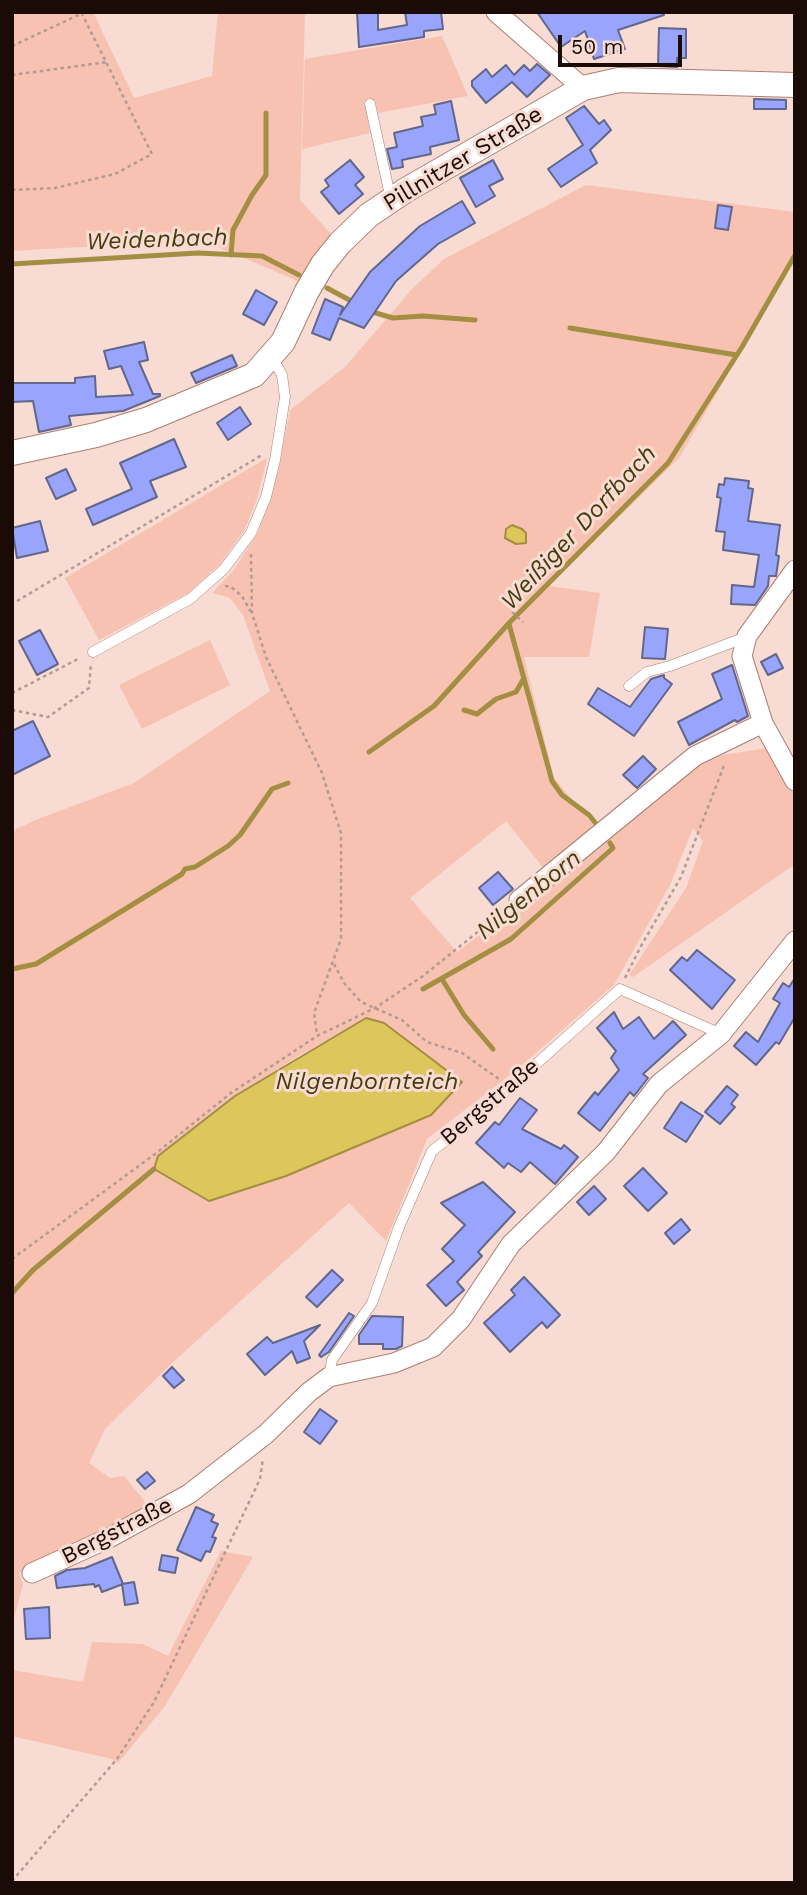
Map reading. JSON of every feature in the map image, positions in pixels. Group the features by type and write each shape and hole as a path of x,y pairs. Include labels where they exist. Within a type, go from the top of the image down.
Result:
{"street":[{"path":"496,12 583,88"},
{"name":"Pillnitzer Straße","path":"12,453 96,435 146,420 254,375 283,342 323,264 360,224 391,200 583,88 619,80 795,85"},
{"path":"795,570 747,636 742,656 763,723 795,780"},
{"path":"519,900 695,756 763,723"},
{"name":"Bergstraße","path":"32,1573 109,1538 189,1494 266,1434 309,1392 329,1377 394,1363 433,1347 461,1319 511,1244 606,1152 659,1084 721,1034 795,941"}],"lane":[{"path":"370,104 391,200"},
{"path":"93,652 190,599 224,569 251,533 266,497 285,397 282,375 272,356"},
{"path":"629,686 647,672 670,666 747,636"},
{"path":"620,989 721,1034"},
{"name":"Bergstraße","path":"329,1377 332,1360 372,1303 399,1227 432,1151 620,989"}],"path":[{"path":"12,46 83,13 152,154 115,174 55,188 12,190"},
{"path":"12,75 107,62"},
{"path":"17,601 277,446"},
{"path":"251,533 252,613"},
{"path":"204,587 218,584 231,587 242,596 252,613 265,657 323,772 341,833 341,939 314,1013 317,1036"},
{"path":"512,612 523,622"},
{"path":"12,693 93,652"},
{"path":"12,710 48,717 89,688 93,652"},
{"path":"620,989 640,946 681,877 736,737"},
{"path":"12,1259 155,1154 231,1093 317,1036 374,1008 423,976 519,900"},
{"path":"334,962 352,994 361,1002 402,1020 427,1042 463,1053 509,1087"},
{"path":"12,1881 117,1759 154,1702 260,1479 266,1434"}],"shaded area":[{"path":"12,12 93,12 134,98 212,76 218,12 305,12 300,200 332,235 300,282 202,240 12,251"},
{"path":"442,36 468,96 378,113 375,100 364,101 370,133 302,149 305,59"},
{"path":"586,185 795,212 795,259 679,458 549,586 600,593 589,657 524,657 554,778 596,828 546,871 506,821 410,898 457,952 524,902 694,765 722,755 768,748 795,796 795,864 633,977 629,975 686,888 703,841 693,828 671,883 614,985 514,1072 427,1139 386,1241 349,1203 172,1363 105,1429 89,1463 110,1478 124,1476 152,1510 19,1573 23,1584 12,1626 12,839 16,829 134,783 270,691 243,615 230,598 212,593 233,571 258,533 278,472 290,410 345,367 413,288 444,259","holes":["366,1018 384,1023 403,1039 431,1114 286,1176 158,1156 235,1096 300,1055"]},
{"path":"267,458 257,499 244,531 219,565 188,593 99,640 65,578"},
{"path":"210,640 230,685 142,729 119,685"},
{"path":"221,1551 253,1557 165,1706 118,1763 112,1759 12,1736 12,1670 83,1682 92,1642 143,1644 168,1656"}],"water":[{"path":"512,525 526,533 526,543 516,544 505,538 506,529"},
{"name":"Nilgenbornteich","path":"366,1018 384,1023 462,1082 431,1115 286,1176 209,1201 154,1169 158,1156 235,1096"}],"building":[{"path":"357,12 378,12 378,30 407,25 405,12 441,12 443,29 424,31 424,37 359,47"},
{"path":"537,12 664,12 664,15 618,30 625,49 594,59 585,31 561,47"},
{"path":"659,28 686,29 686,58 677,58 677,67 658,66"},
{"path":"537,64 550,75 527,97 512,82 486,103 472,86 472,81 486,69 492,77 506,65 514,75 524,65 530,71"},
{"path":"754,99 786,100 786,109 754,109"},
{"path":"451,101 459,140 430,147 431,154 402,160 403,167 392,169 387,149 397,147 394,133 423,126 421,117 436,114 434,105"},
{"path":"584,106 599,124 604,120 611,130 590,150 597,163 561,187 548,169 583,145 566,118"},
{"path":"350,160 364,177 355,185 363,194 339,214 321,192 329,186 325,180"},
{"path":"493,160 503,179 489,186 495,196 476,207 460,178"},
{"path":"462,201 475,223 438,244 396,281 364,328 339,318 330,340 312,333 325,299 343,307 340,315 370,272 420,226"},
{"path":"718,205 732,207 728,230 715,228"},
{"path":"256,290 277,302 264,325 243,314"},
{"path":"144,342 148,360 139,362 153,394 160,396 123,411 69,416 71,425 39,432 33,401 12,402 12,383 75,383 75,378 95,376 96,397 133,395 121,366 109,369 104,351"},
{"path":"232,355 237,366 196,383 191,373"},
{"path":"240,407 251,424 228,440 217,423"},
{"path":"174,439 186,467 150,481 157,497 93,525 86,509 132,489 120,463"},
{"path":"66,469 76,490 56,499 46,478"},
{"path":"725,478 749,481 748,488 753,489 748,521 780,525 776,576 769,576 768,586 755,605 731,604 732,585 754,587 759,555 723,550 725,532 716,531 721,498 717,497 719,484 724,485"},
{"path":"40,521 48,551 17,558 12,528"},
{"path":"645,627 668,629 665,659 642,658"},
{"path":"40,630 58,664 37,675 19,641"},
{"path":"776,654 783,668 768,675 761,662"},
{"path":"732,665 748,716 737,722 735,720 689,745 678,722 722,699 712,674"},
{"path":"664,675 672,684 634,736 588,704 598,688 630,707 651,679"},
{"path":"33,721 50,756 12,775 12,731"},
{"path":"643,756 656,769 637,788 623,775"},
{"path":"498,872 513,889 493,905 479,888"},
{"path":"697,950 735,980 712,1009 670,970 682,957 687,961"},
{"path":"795,978 795,1017 779,1044 776,1042 756,1065 734,1046 746,1032 758,1042 780,1003 773,999 783,983 789,987"},
{"path":"614,1012 623,1029 639,1017 654,1039 673,1021 686,1035 643,1074 648,1078 634,1096 630,1092 600,1131 578,1113 595,1092 598,1095 619,1070 611,1058 616,1051 597,1028"},
{"path":"727,1086 738,1095 731,1104 735,1107 720,1124 705,1112"},
{"path":"520,1098 537,1110 522,1129 561,1149 564,1145 578,1157 555,1184 530,1162 521,1172 508,1163 504,1168 476,1143 495,1122 499,1125"},
{"path":"681,1102 703,1116 686,1142 664,1128"},
{"path":"643,1168 667,1193 648,1211 624,1186"},
{"path":"483,1182 515,1212 478,1252 482,1256 457,1282 464,1290 446,1306 427,1285 454,1261 442,1249 465,1225 441,1203"},
{"path":"594,1186 606,1199 589,1215 577,1202"},
{"path":"681,1219 690,1230 674,1244 665,1233"},
{"path":"332,1270 343,1280 317,1307 306,1297"},
{"path":"524,1277 560,1315 547,1328 542,1322 510,1352 484,1323 515,1295 511,1290"},
{"path":"349,1313 354,1316 329,1352 321,1357 319,1355"},
{"path":"372,1316 403,1317 402,1346 383,1349 383,1344 359,1344 359,1335"},
{"path":"320,1325 304,1341 310,1358 297,1363 292,1351 265,1375 247,1354 267,1337 273,1343"},
{"path":"172,1367 184,1380 174,1388 163,1376"},
{"path":"320,1409 337,1421 320,1444 304,1432"},
{"path":"147,1472 155,1481 145,1489 137,1480"},
{"path":"196,1507 214,1515 211,1521 218,1524 212,1537 216,1538 210,1552 206,1551 201,1561 177,1550"},
{"path":"162,1555 178,1558 175,1573 159,1570"},
{"path":"112,1557 123,1584 102,1592 99,1585 95,1587 94,1584 57,1588 55,1576"},
{"path":"134,1582 138,1603 125,1605 122,1584"},
{"path":"49,1607 50,1638 26,1639 24,1609"}],"waterway":[{"path":"231,255 233,230 266,175 266,113"},
{"name":"Weidenbach","path":"12,264 198,253 262,256 299,275"},
{"name":"Weißiger Dorfbach","path":"369,752 434,706 510,622 668,463 742,347 795,255"},
{"name":"Weidenbach","path":"327,288 355,303"},
{"name":"Weidenbach","path":"369,311 393,318 423,316 475,320"},
{"name":"Weidenbach","path":"570,328 737,355"},
{"name":"Nilgenborn","path":"509,624 552,781 562,795 589,815 597,825"},
{"path":"464,710 477,714 496,699 516,692 524,678"},
{"name":"Weißiger Dorfbach","path":"12,969 36,964 182,874 185,869 195,867 228,846 240,835 272,789 288,783"},
{"name":"Nilgenborn","path":"423,989 511,939 613,848 610,843"},
{"path":"442,979 464,1015 493,1049"},
{"name":"Nilgenborn","path":"12,1293 33,1270 154,1169"}]}
